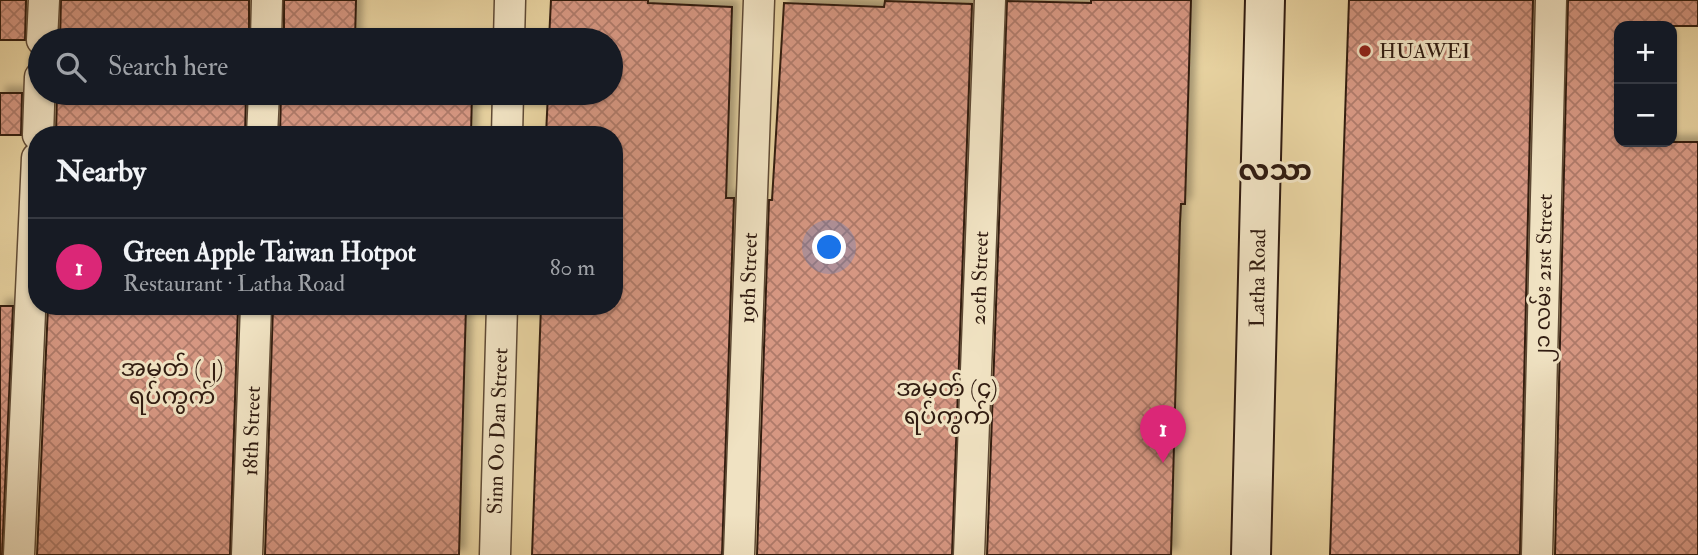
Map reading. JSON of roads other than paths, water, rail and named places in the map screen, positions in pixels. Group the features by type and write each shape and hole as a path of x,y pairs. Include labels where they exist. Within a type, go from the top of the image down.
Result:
{"main road":[{"name":"Latha Road","path":"1251,555 1265,0"}],"street":[{"path":"43,28 44,0"},
{"path":"266,28 267,0"},
{"path":"509,28 510,0"},
{"name":"19th Street","path":"739,555 759,0"},
{"name":"20th Street","path":"969,555 990,0"},
{"name":"၂၁ လမ်း 21st Street","path":"1537,555 1551,0"},
{"path":"38,126 39,105"},
{"path":"262,126 263,105"},
{"path":"507,126 508,105"},
{"path":"19,555 30,315"},
{"name":"18th Street","path":"247,555 256,315"},
{"name":"Sinn Oo Dan Street","path":"495,555 502,315"}],"place":[{"name":"HUAWEI","path":"1365,51"},
{"name":"Green Apple Taiwan Hotpot","path":"1163,463"}],"district":[{"name":"လသာ","path":"1275,171"},
{"name":"အမှတ် (၂) ရပ်ကွက်","path":"172,382"},
{"name":"အမှတ် (၄) ရပ်ကွက်","path":"947,402"}]}
